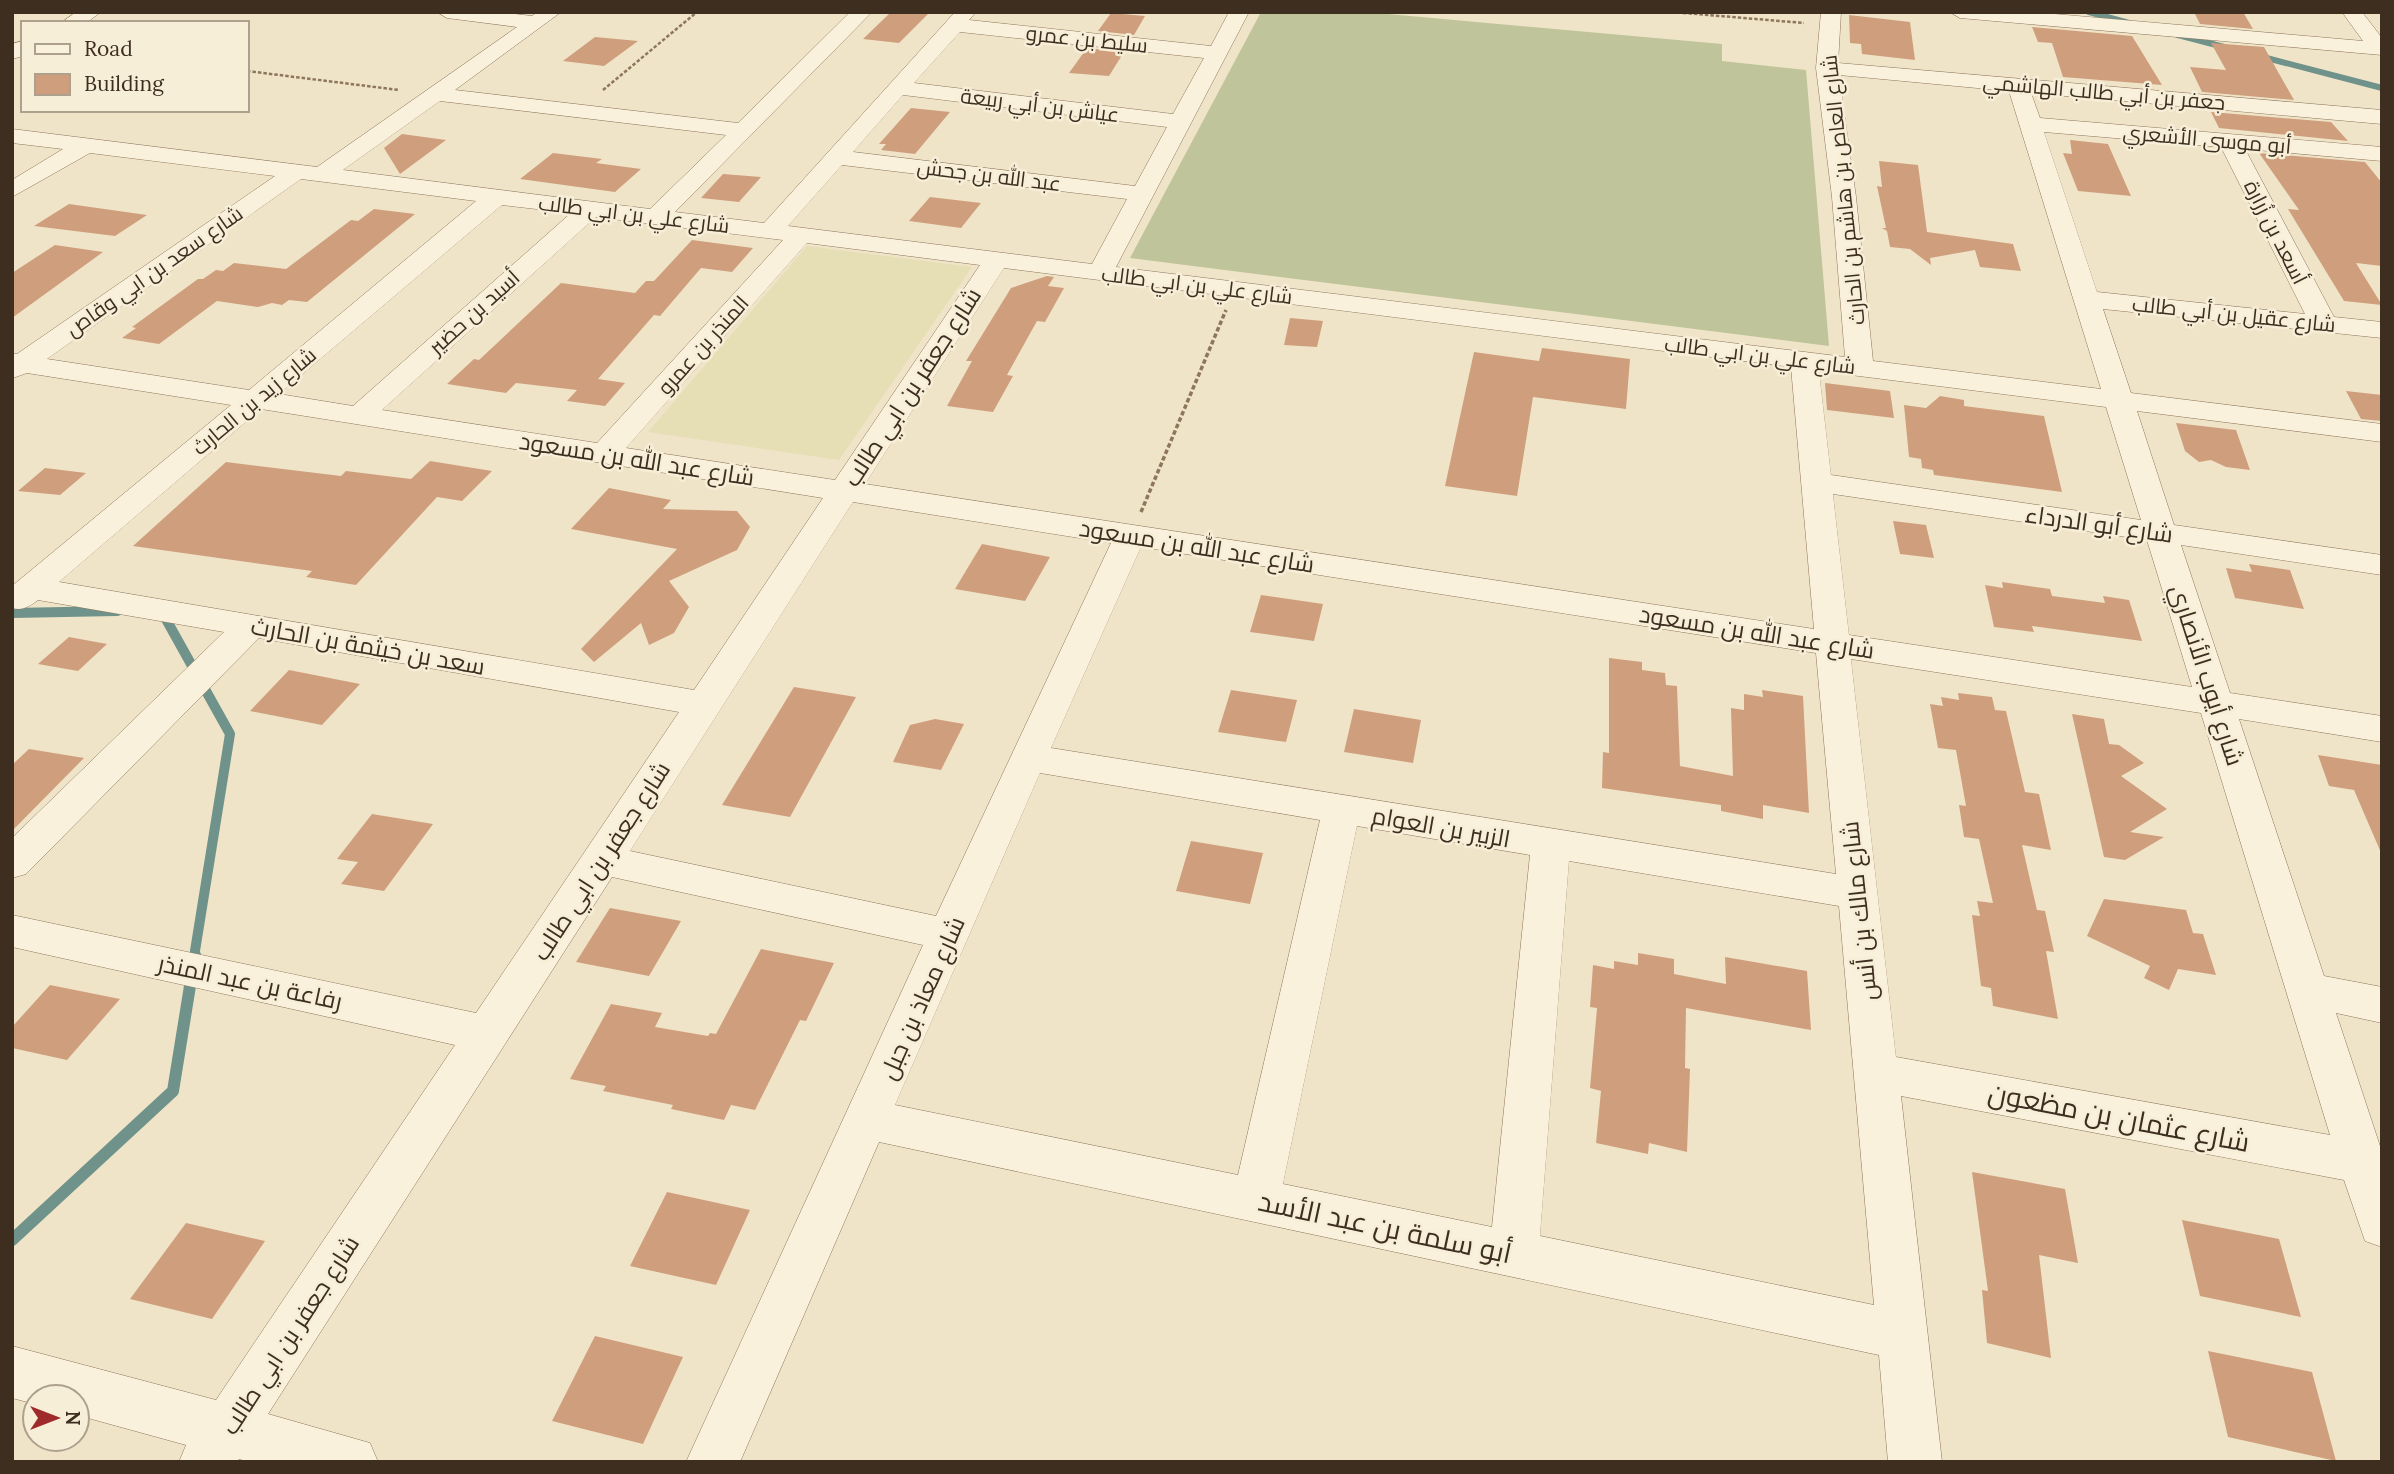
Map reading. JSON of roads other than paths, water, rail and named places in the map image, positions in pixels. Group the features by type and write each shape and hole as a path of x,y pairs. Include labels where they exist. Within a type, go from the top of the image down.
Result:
{"street":[{"path":"75,21 91,12"},
{"path":"447,12 543,18"},
{"path":"656,217 862,12"},
{"path":"1100,273 1239,12"},
{"path":"1960,12 2381,49"},
{"path":"2352,12 2381,49"},
{"name":"شارع سعد بن ابي وقاص","path":"16,365 435,94 543,18"},
{"path":"770,231 960,19"},
{"name":"سليط بن عمرو","path":"960,19 1219,53"},
{"name":"شارع العاص بن هاشم بن الحارث","path":"1830,19 1826,68 1844,197 1860,368"},
{"name":"جعفر بن أبي طالب الهاشمي","path":"1826,68 2382,117"},
{"name":"شارع أيوب الأنصاري","path":"2018,85 2382,1224"},
{"name":"عياش بن أبي ربيعة","path":"897,88 1182,122"},
{"path":"435,94 743,130"},
{"name":"أبو موسى الأشعري","path":"2032,124 2382,154"},
{"name":"شارع علي بن ابي طالب","path":"12,136 2382,433"},
{"name":"أسعد بن زُرارة","path":"2229,140 2324,324"},
{"path":"12,190 85,146"},
{"name":"عبد الله بن جحش","path":"836,157 1143,194"},
{"name":"شارع زيد بن الحارث","path":"22,596 495,197"},
{"name":"أسيد بن حضير","path":"359,415 590,209"},
{"name":"المنذر بن عمرو","path":"604,454 801,235"},
{"name":"شارع جعفر بن ابي طالب","path":"217,1446 996,260"},
{"name":"شارع عقيل بن أبي طالب","path":"2087,299 2382,330"},
{"name":"شارع مالك بن أنس","path":"1804,361 1915,1462"},
{"name":"شارع عبد الله بن مسعود","path":"16,365 359,415 2382,729"},
{"name":"شارع أبو الدرداء","path":"1817,482 2382,565"},
{"name":"شارع معاذ بن جبل","path":"713,1462 1027,758 1131,535"},
{"name":"سعد بن خيثمة بن الحارث","path":"22,596 251,626 704,704"},
{"path":"12,863 251,626"},
{"name":"الزبير بن العوام","path":"1027,758 1856,893"},
{"path":"1256,1200 1341,810"},
{"path":"1514,1254 1551,845"},
{"path":"602,860 950,935"},
{"name":"رفاعة بن عبد المنذر","path":"12,932 488,1034"},
{"path":"2307,990 2382,1005"},
{"name":"شارع عثمان بن مظعون","path":"1876,1072 2362,1163"},
{"name":"أبو سلمة بن عبد الأسد","path":"867,1119 1902,1335"},
{"path":"12,1372 217,1446 351,1462"}],"waterway":[{"path":"2089,12 2129,23"},
{"path":"2178,35 2224,47"},
{"path":"2259,56 2382,88"},
{"path":"12,613 117,611"},
{"path":"162,612 230,734 194,957"},
{"path":"12,1240 173,1091 195,955"}]}
